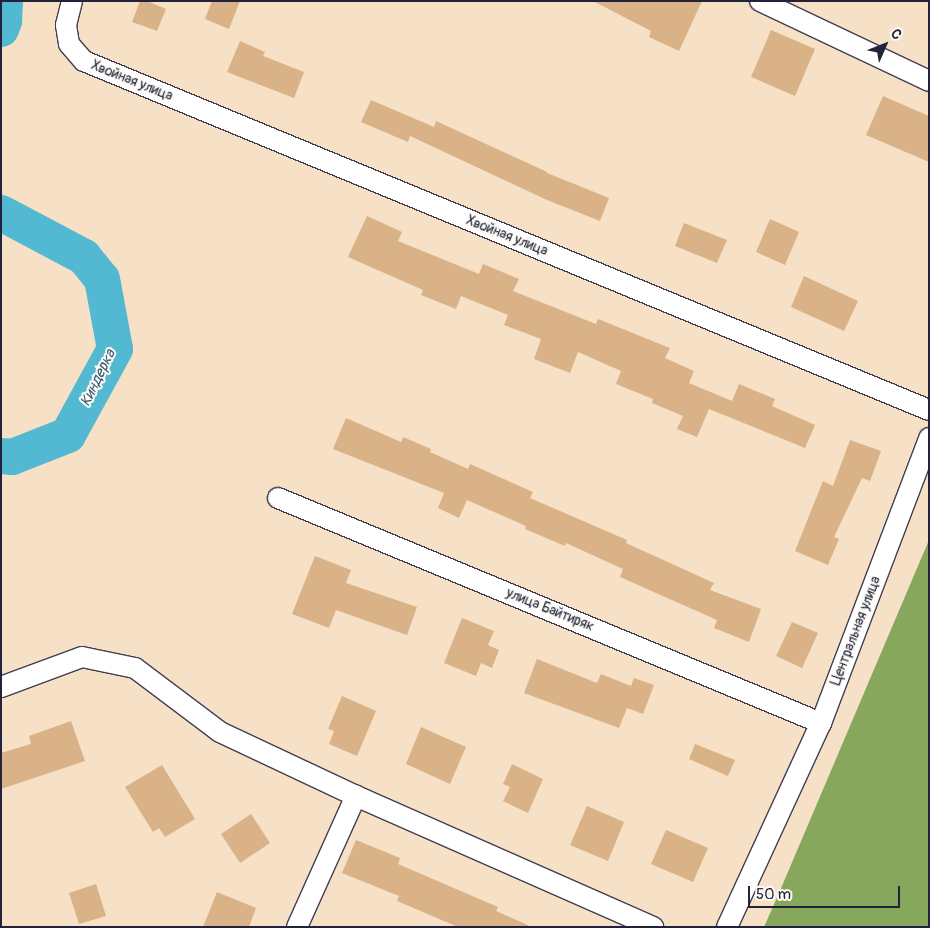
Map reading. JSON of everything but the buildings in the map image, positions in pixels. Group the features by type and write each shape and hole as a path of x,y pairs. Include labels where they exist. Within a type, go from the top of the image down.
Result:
{"street":[{"name":"Хвойная улица","path":"72,1 66,24 69,44 84,61 929,410"},
{"path":"760,1 929,81"},
{"name":"Центральная улица","path":"727,927 821,723 929,438"},
{"name":"улица Байтиряк","path":"278,498 821,723"},
{"path":"1,687 82,656 135,668 220,732 356,796 653,927"},
{"path":"297,927 356,796"}],"green space":[{"path":"929,540 929,927 764,927 779,893"}],"waterway":[{"name":"Киндерка","path":"1,29 4,21 5,1"},
{"name":"Киндерка","path":"1,213 84,257 102,279 115,349 68,435 12,457 1,456"}]}
